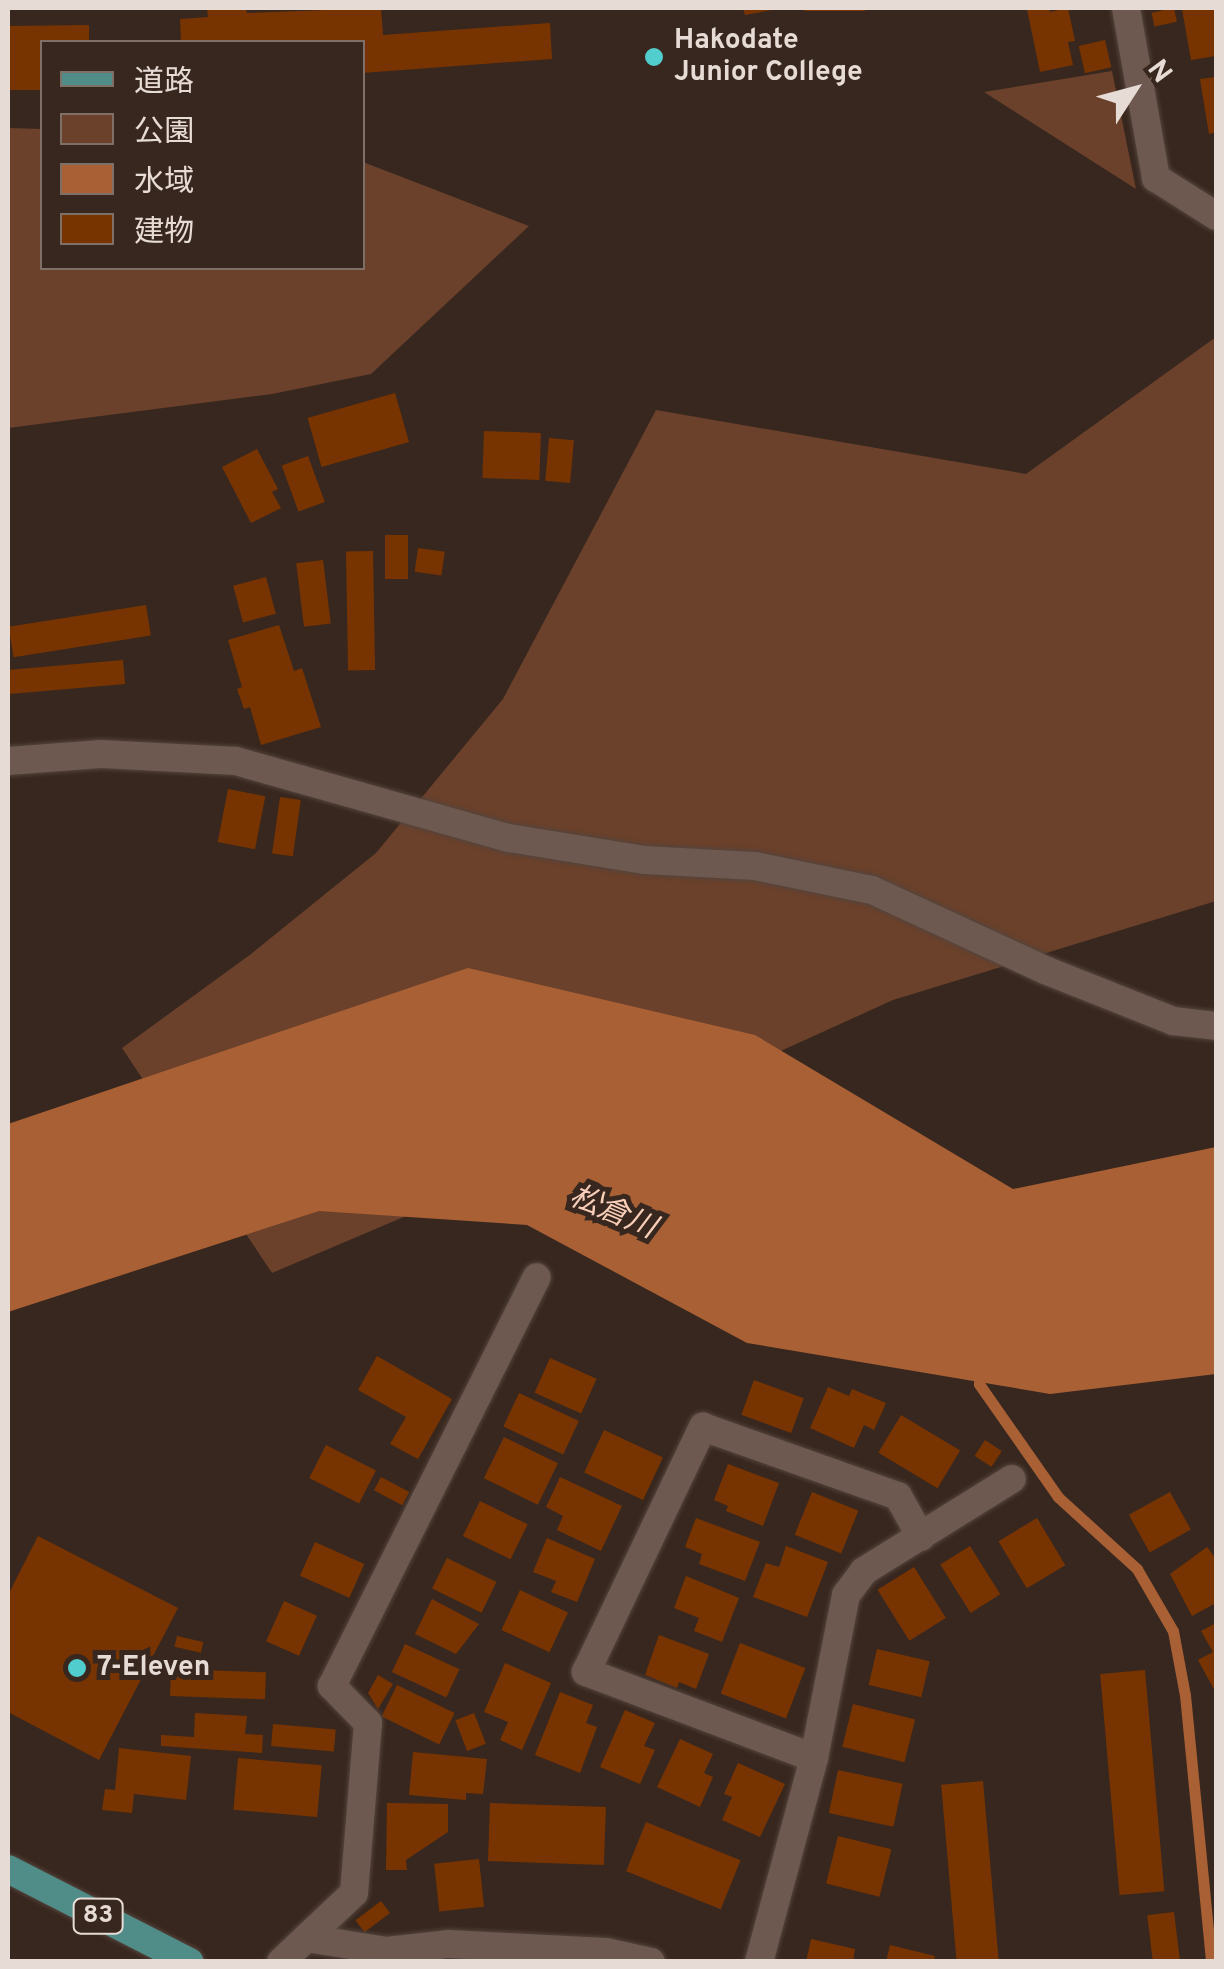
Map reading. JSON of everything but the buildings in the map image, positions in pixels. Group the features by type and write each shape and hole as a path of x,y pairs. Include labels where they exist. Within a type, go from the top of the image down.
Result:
{"main road":[{"name":"83","path":"8,1869 190,1962"}],"street":[{"path":"1126,8 1156,178 1216,216"},
{"path":"8,761 101,754 236,761 508,838 646,860 755,866 872,890 1100,992 1173,1020 1216,1026"},
{"path":"281,1962 354,1894 368,1723 332,1686 537,1277"},
{"path":"814,1758 586,1672 703,1427 898,1496 921,1537"},
{"path":"759,1962 814,1758 846,1595 864,1570 1012,1479"},
{"path":"306,1938 387,1951 468,1945 606,1952 650,1962"}],"green space":[{"path":"1112,71 1136,189 984,92"},
{"path":"8,128 40,129 40,270 365,270 365,163 529,226 371,374 272,394 8,428"},
{"path":"1216,337 1216,901 893,1000 594,1136 272,1273 122,1048 251,954 376,853 503,699 656,410 1026,474"}],"water":[{"name":"松倉川","path":"468,968 755,1035 1013,1189 1216,1147 1216,1374 1050,1394 747,1343 527,1225 319,1211 8,1312 8,1124"}],"waterway":[{"path":"980,1368 979,1384 1058,1497 1137,1569 1173,1631 1185,1695 1211,1962"}],"place":[{"name":"Hakodate Junior College","path":"654,57"},
{"name":"7-Eleven","path":"77,1668"}]}
